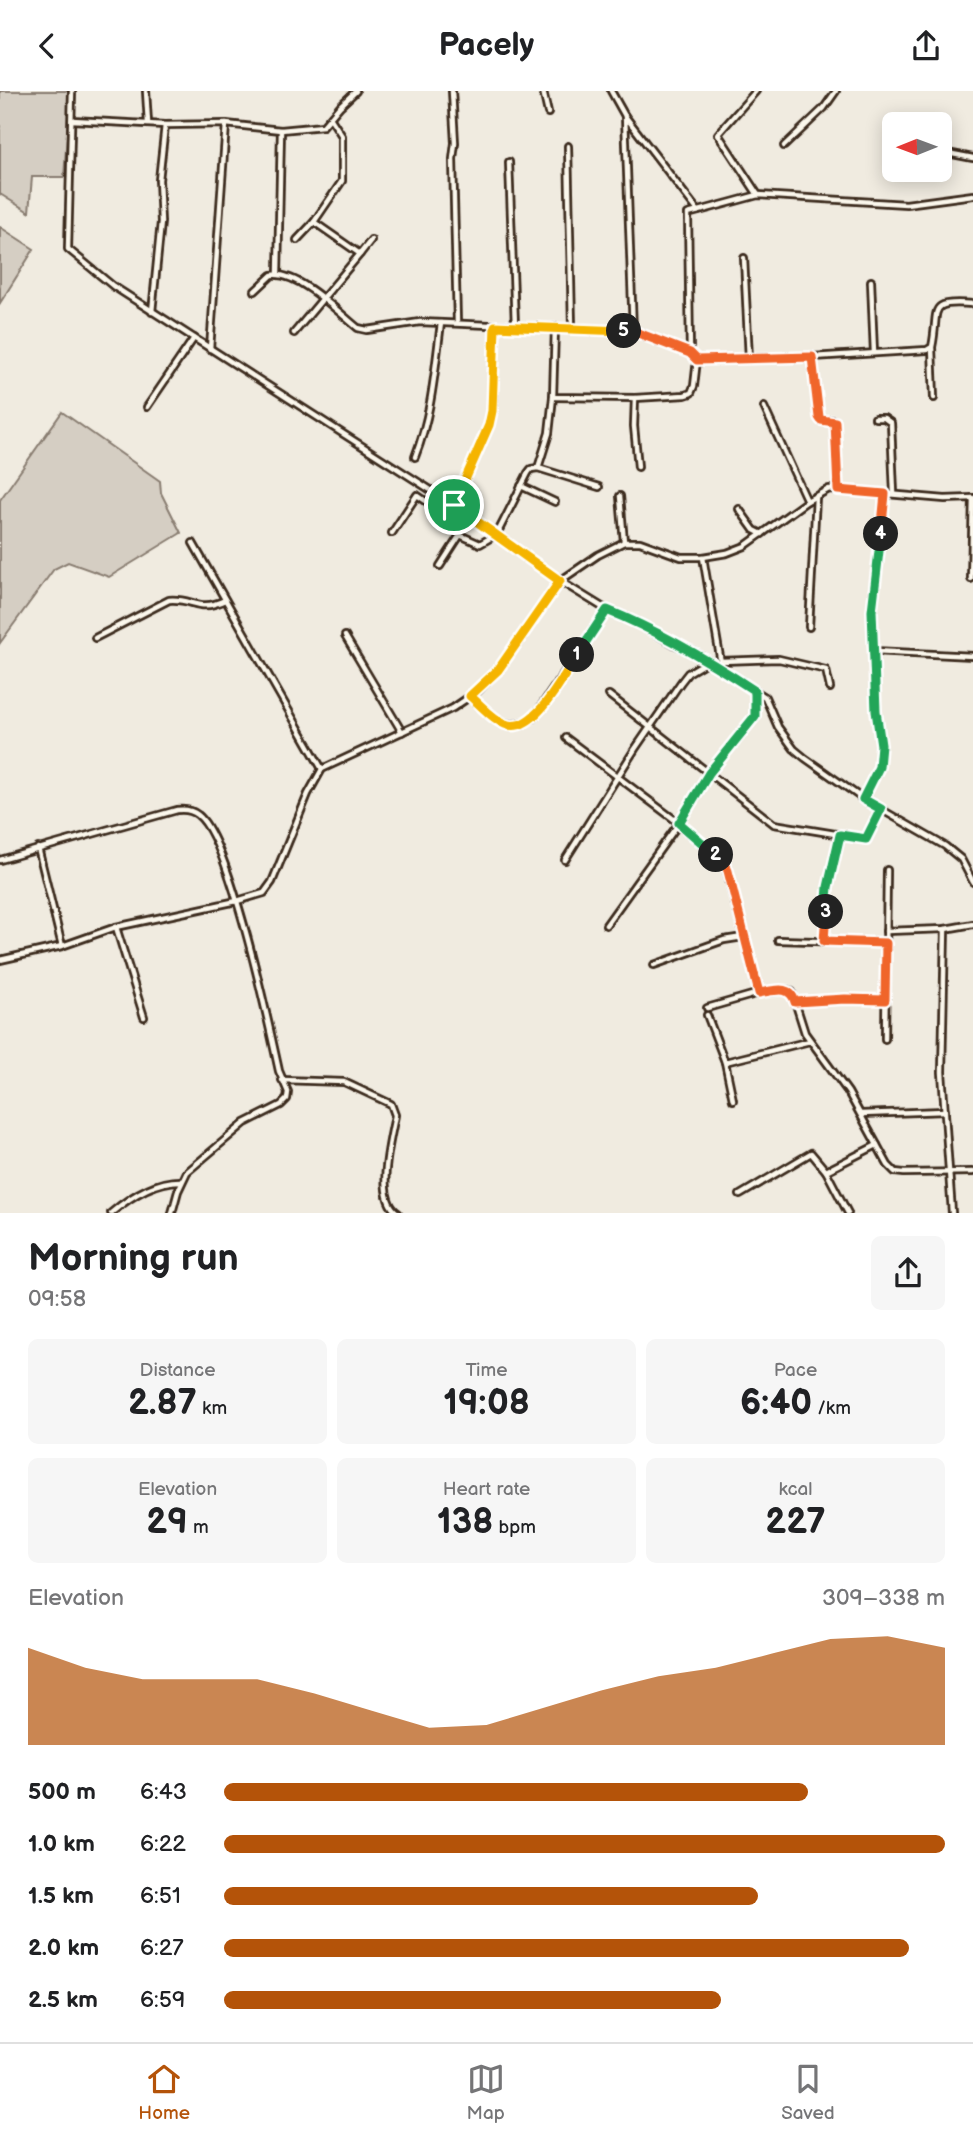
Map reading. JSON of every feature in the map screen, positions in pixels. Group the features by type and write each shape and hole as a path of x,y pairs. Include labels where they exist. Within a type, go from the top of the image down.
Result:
{"street":[{"path":"72,91 68,249 113,286 454,505 560,581 607,610 708,661 765,697 778,727 794,749 863,799 945,846 961,859 973,882"},
{"path":"146,91 148,123"},
{"path":"72,120 165,125 226,124 281,130 323,126 356,91"},
{"path":"452,91 457,323"},
{"path":"543,91 548,113"},
{"path":"611,91 625,116 698,211"},
{"path":"757,91 718,134 758,195"},
{"path":"784,146 824,108 836,91"},
{"path":"625,116 633,331"},
{"path":"297,240 314,222 342,181 342,136 331,118"},
{"path":"210,349 226,124"},
{"path":"152,311 162,222 159,180 165,125"},
{"path":"278,274 281,130"},
{"path":"568,146 572,327"},
{"path":"952,154 973,158"},
{"path":"509,162 515,326"},
{"path":"690,353 686,222 688,214 758,195 906,204 973,195"},
{"path":"314,222 360,254"},
{"path":"294,333 371,240"},
{"path":"744,258 749,359"},
{"path":"255,291 269,277 278,274 298,280 358,328 367,330 420,322 633,331 690,353 697,360 812,357 927,350 932,347"},
{"path":"871,281 874,353"},
{"path":"934,398 932,347 938,307 946,302 973,304"},
{"path":"415,457 423,437 433,391 441,323"},
{"path":"392,533 417,495 443,513 450,512 454,505 489,425 492,411 495,326"},
{"path":"538,468 549,433 555,327"},
{"path":"146,407 194,338"},
{"path":"812,357 819,417 821,420 835,422 838,490"},
{"path":"553,397 635,398 691,393 697,360"},
{"path":"635,398 634,426 638,467"},
{"path":"764,407 807,501"},
{"path":"875,418 884,418 891,423 894,493"},
{"path":"440,566 460,535 480,544 497,534 531,469 538,468 599,487"},
{"path":"522,487 555,502"},
{"path":"0,960 62,946 116,927 264,893 272,882 308,794 322,769 453,708 470,696 498,670 560,581 590,559 624,542 640,542 681,557 727,553 745,546 807,501 830,489 945,499 973,498 971,579"},
{"path":"863,799 879,767 881,745 876,711 872,611 885,494"},
{"path":"620,496 624,542"},
{"path":"809,627 816,497"},
{"path":"739,509 754,530 762,534"},
{"path":"192,543 322,769"},
{"path":"704,557 722,669"},
{"path":"95,638 169,600 177,599 205,607 226,600"},
{"path":"470,696 498,721 508,726 520,725 533,718 607,610"},
{"path":"345,636 402,731"},
{"path":"874,651 973,656"},
{"path":"720,661 779,660 826,670 830,688"},
{"path":"565,860 617,776 688,673 708,661"},
{"path":"606,925 679,823 709,773 755,716 755,691"},
{"path":"609,695 774,824 866,839 881,809"},
{"path":"566,737 679,823 725,864 759,993"},
{"path":"0,860 186,809 198,815 206,825 237,901 282,1080 288,1092 287,1099 281,1105 245,1123 187,1172 172,1213"},
{"path":"824,941 828,887 840,835"},
{"path":"38,848 62,946"},
{"path":"885,1039 887,870"},
{"path":"886,930 945,929 973,924"},
{"path":"116,927 144,1017"},
{"path":"945,929 942,1072 951,1213"},
{"path":"654,965 724,940 743,937"},
{"path":"778,940 886,943"},
{"path":"708,1008 759,993 787,990 792,992 810,1041 828,1062 895,1172 973,1172"},
{"path":"795,1002 885,1000"},
{"path":"707,1015 725,1062 733,1100"},
{"path":"725,1062 810,1041"},
{"path":"282,1080 344,1082 391,1104 395,1115 384,1182 387,1200 398,1213"},
{"path":"861,1114 945,1111"},
{"path":"826,1171 877,1145"},
{"path":"740,1195 807,1154 814,1154 848,1213"},
{"path":"111,1213 128,1199 160,1183 182,1181"}],"shaded area":[{"path":"0,91 70,91 64,177 32,177 29,212 0,194"},
{"path":"0,227 34,249 0,303"},
{"path":"62,412 160,481 161,493 181,533 109,577 68,562 54,569 0,643 0,500"}],"route":[{"path":"495,326 633,331 690,353 697,360 812,357 819,417 824,421 835,422 838,490 885,494 872,611 876,711 881,745 879,767 863,799 881,809 866,839 840,835 828,887 824,941 886,943 885,1000 795,1002 792,992 787,990 759,993 725,864 679,823 709,773 755,716 755,691 694,652 607,610 533,718 520,725 508,726 498,721 470,696 498,670 560,581 454,505 489,425 492,411 495,326"}]}
